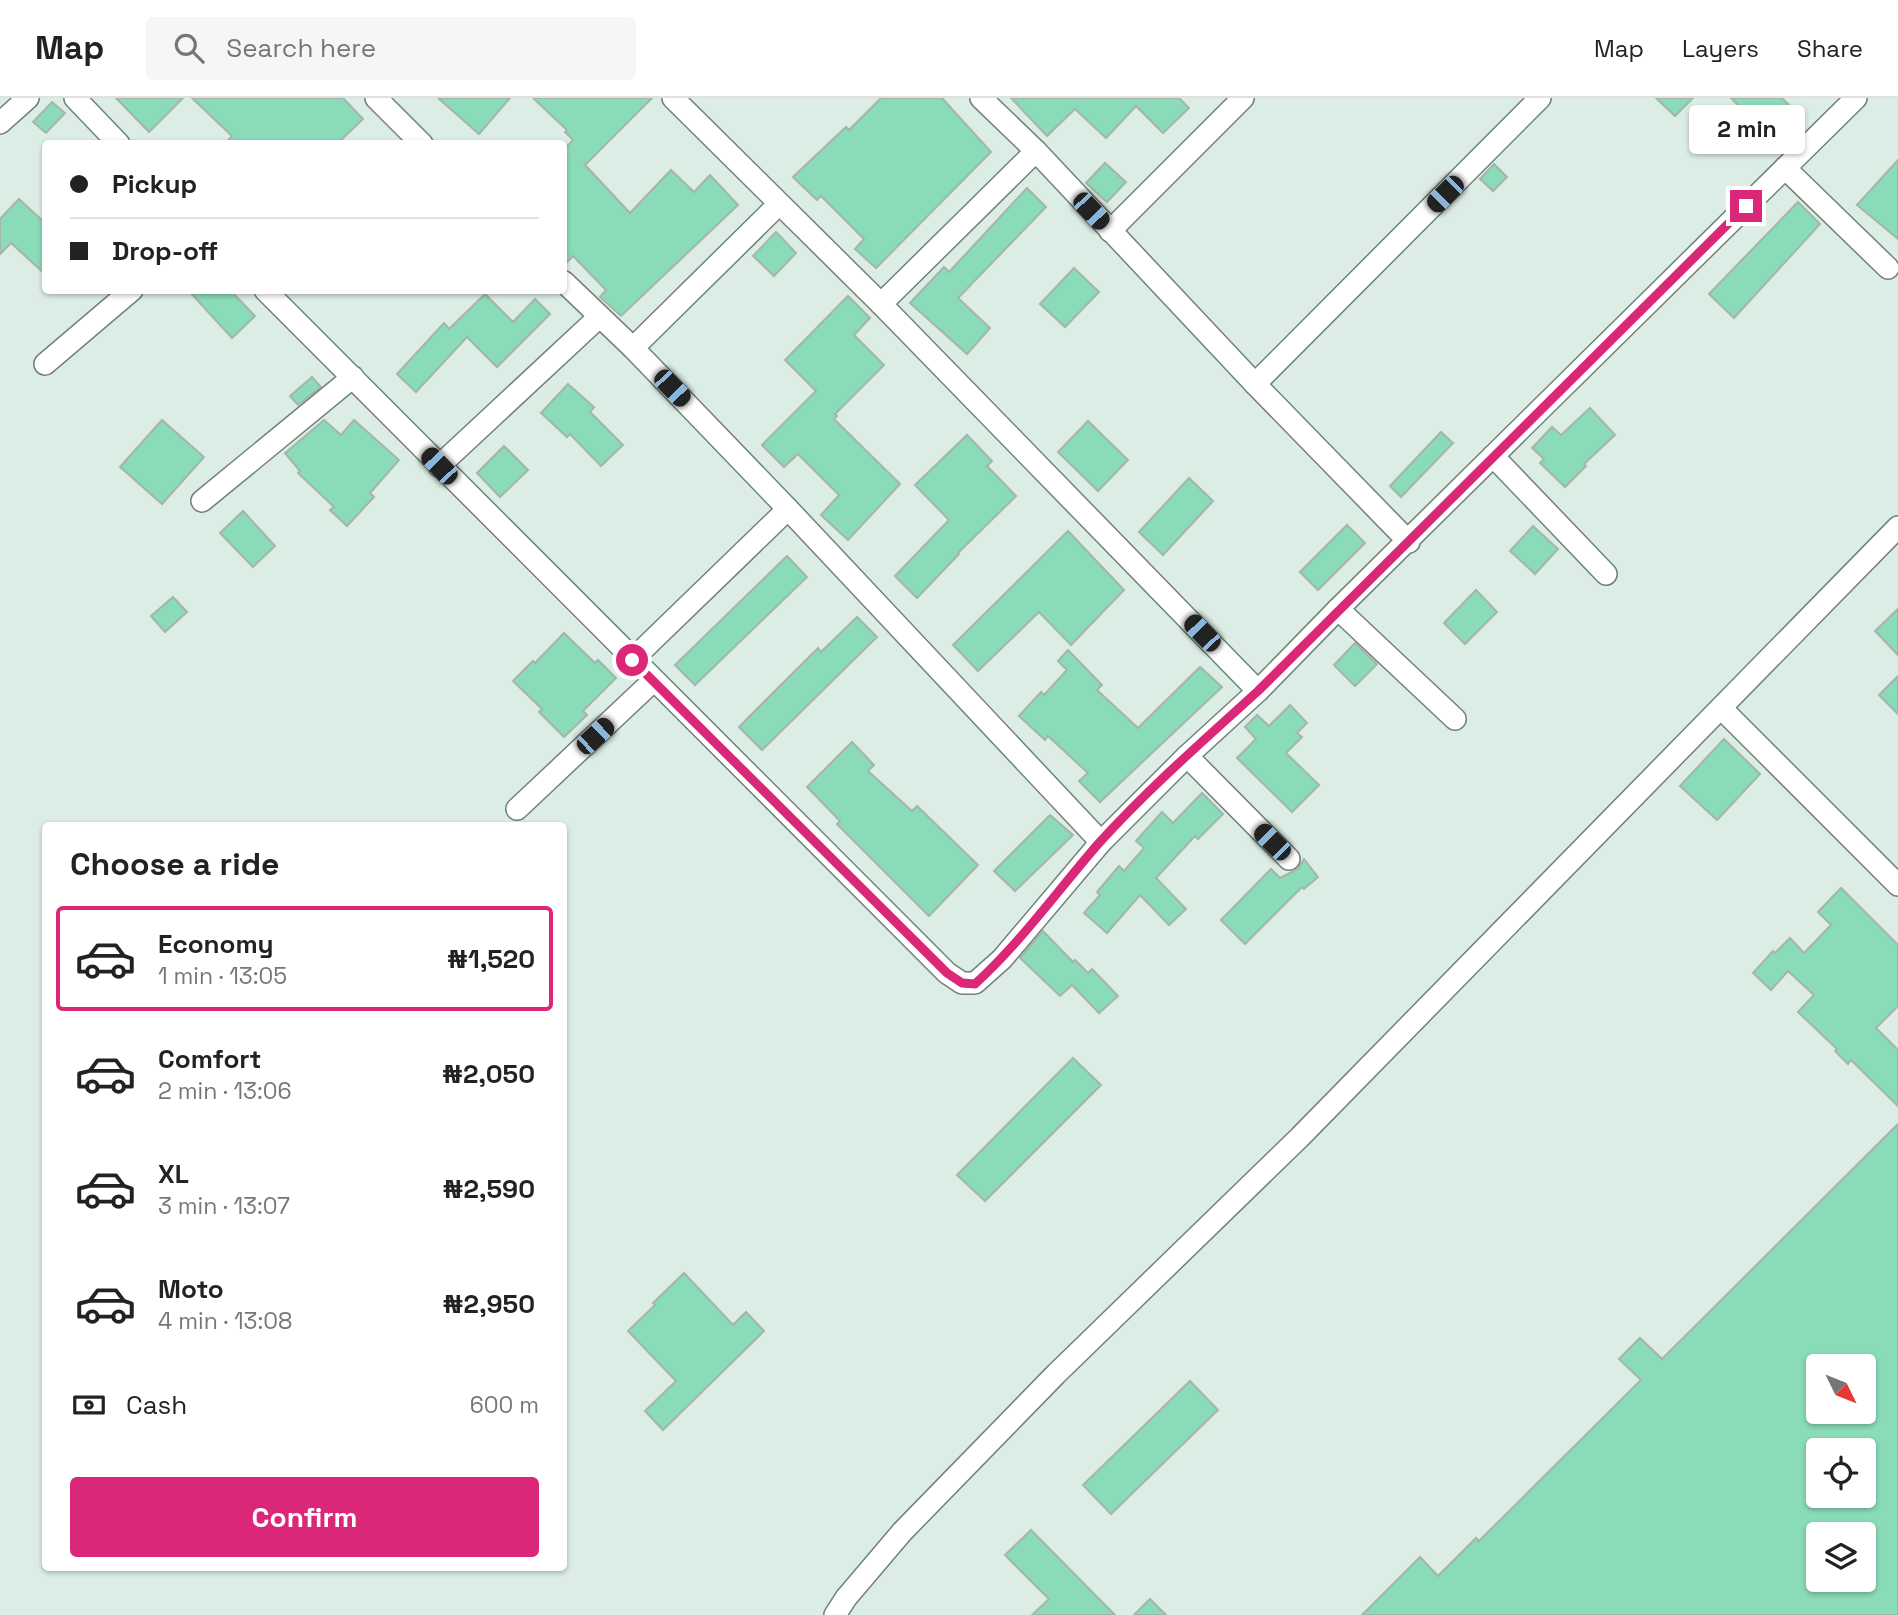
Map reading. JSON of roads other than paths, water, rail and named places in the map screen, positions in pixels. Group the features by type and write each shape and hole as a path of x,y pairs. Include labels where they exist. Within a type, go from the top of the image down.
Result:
{"street":[{"path":"0,123 27,98"},
{"path":"75,98 115,140"},
{"path":"376,98 418,140"},
{"path":"673,98 881,304 1258,691"},
{"path":"981,98 1037,151 1255,384 1409,542"},
{"path":"1110,231 1243,98"},
{"path":"1255,384 1540,98"},
{"path":"269,294 947,973 962,983 975,984 1002,959 1101,842 1187,756 1258,691 1856,98"},
{"path":"881,304 1037,151"},
{"path":"1785,168 1888,268"},
{"path":"633,348 779,204"},
{"path":"567,285 633,348 788,509 1101,842"},
{"path":"45,364 127,294"},
{"path":"439,466 599,317"},
{"path":"202,501 353,377"},
{"path":"1493,456 1606,574"},
{"path":"632,660 788,509"},
{"path":"835,1615 846,1598 902,1532 1056,1374 1300,1138 1898,527"},
{"path":"1338,609 1455,719"},
{"path":"517,809 653,681"},
{"path":"1721,708 1898,885"},
{"path":"1187,756 1289,859"}]}
